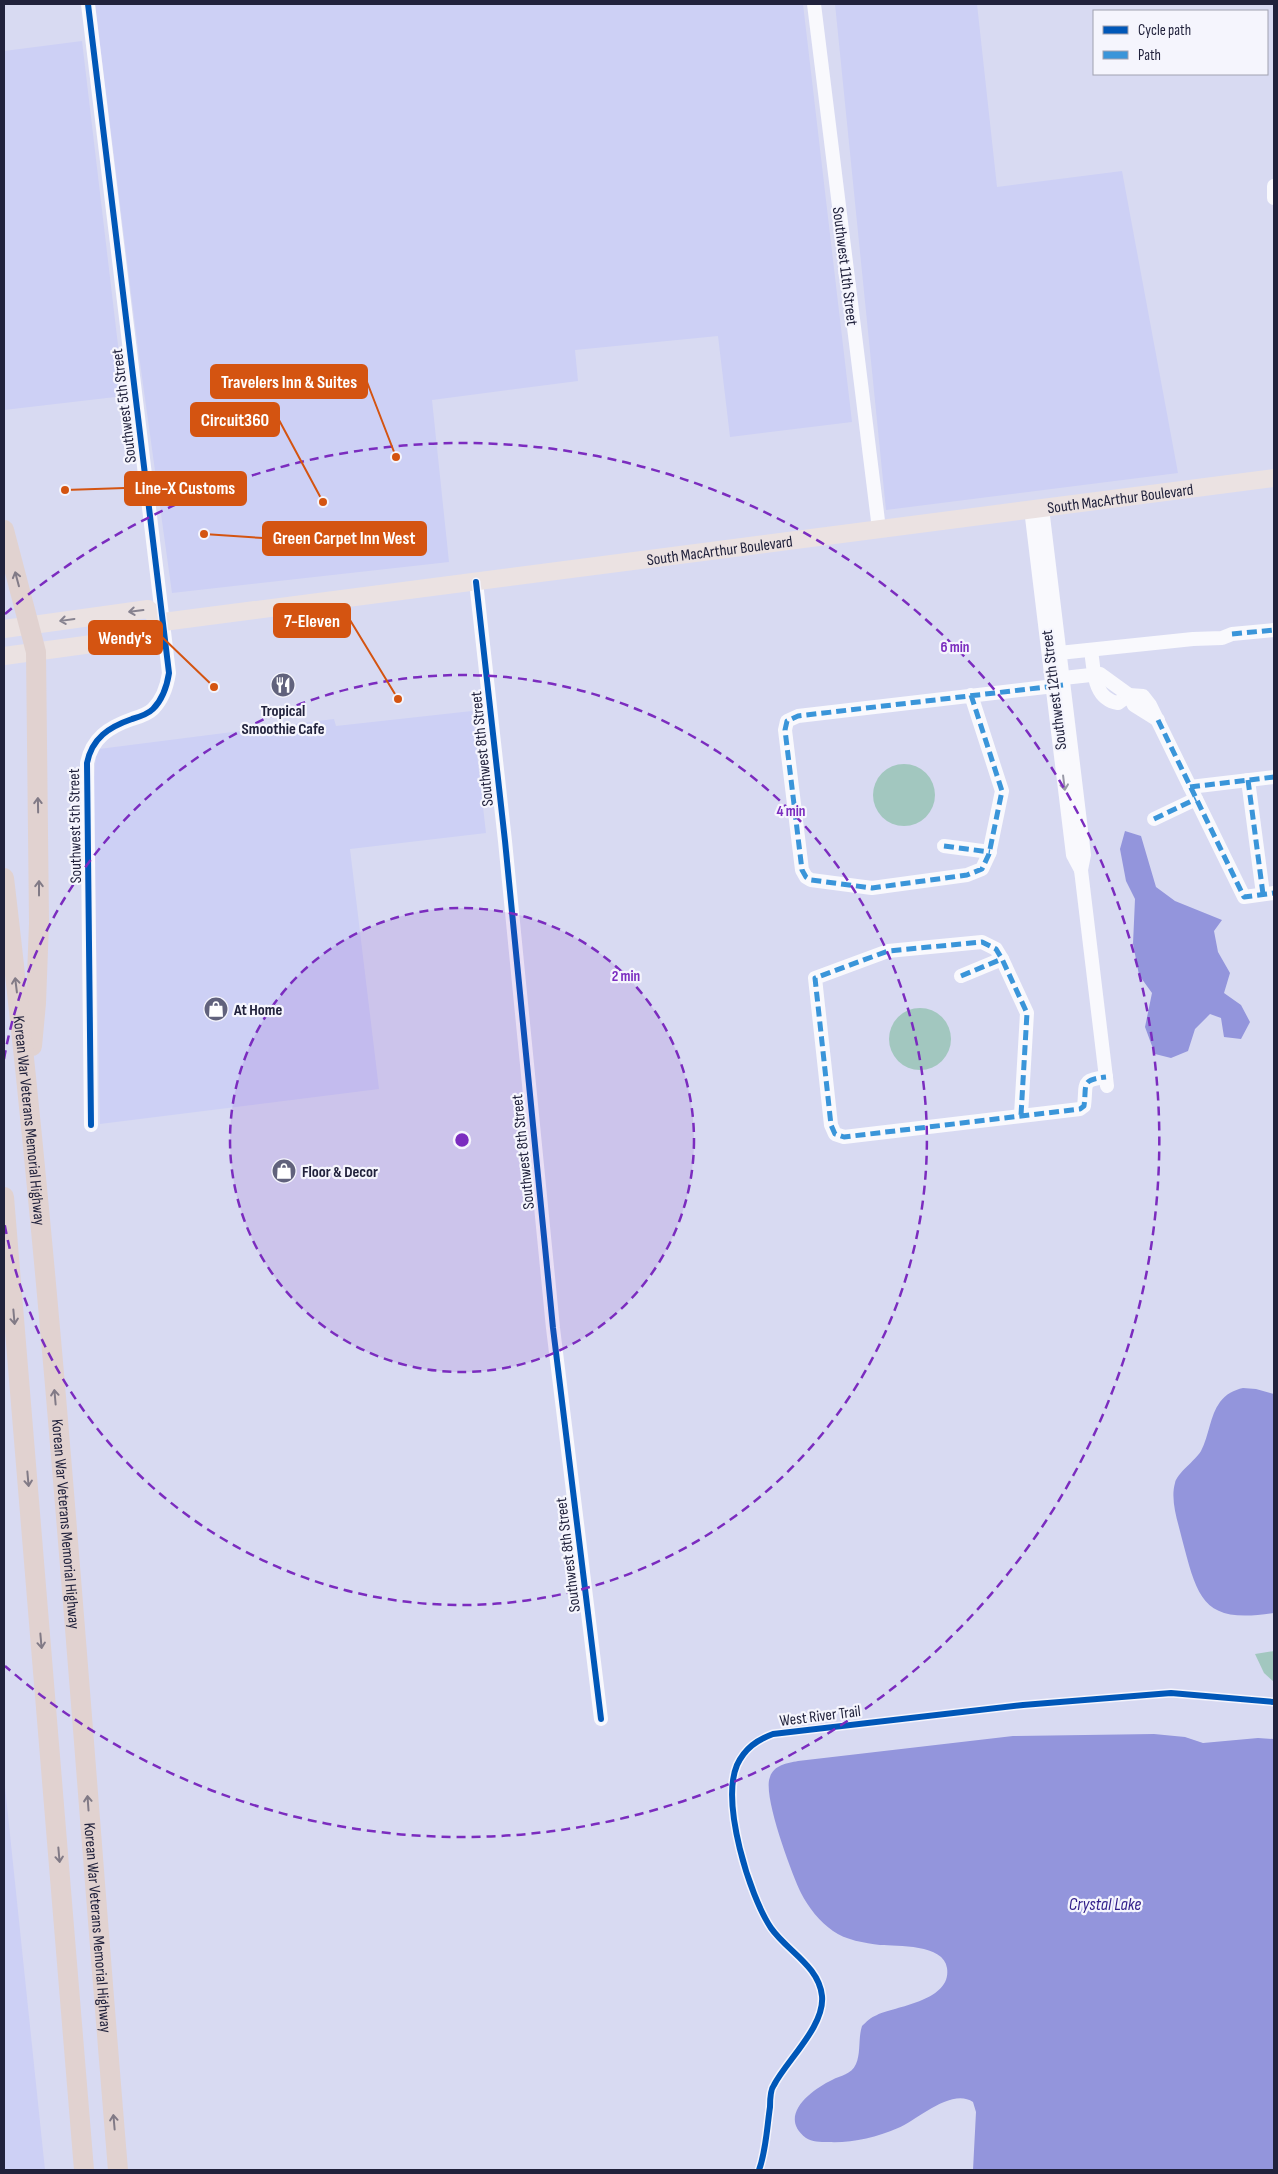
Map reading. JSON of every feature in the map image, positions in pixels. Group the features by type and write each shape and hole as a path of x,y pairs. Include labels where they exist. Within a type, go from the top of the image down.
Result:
{"highway":[{"path":"4,530 36,652 39,923 36,1003 28,1085"},
{"name":"Korean War Veterans Memorial Highway","path":"4,878 28,1085 118,2170"},
{"name":"Korean War Veterans Memorial Highway","path":"4,1197 84,2170"}],"main road":[{"name":"South MacArthur Boulevard","path":"163,622 1274,478"},
{"path":"4,629 148,609 163,622 151,636 4,656"}],"street":[{"name":"Southwest 5th Street","path":"88,4 169,674 164,693 152,710 112,726 104,732 92,747 87,763 91,1125"},
{"name":"Southwest 11th Street","path":"814,4 879,529"},
{"path":"1274,186 1274,198"},
{"name":"Southwest 12th Street","path":"1037,508 1059,653 1058,682"},
{"name":"Southwest 12th Street","path":"1021,1115 1080,1109 1084,1106 1084,1088 1087,1082 1090,1079 1106,1082 1081,870 1073,856 1058,682 1037,508"},
{"name":"Southwest 8th Street","path":"476,582 505,841 553,1328 600,1719"},
{"path":"1059,653 1193,638 1208,630 1218,629 1232,634 1274,630"},
{"path":"1092,650 1095,674"},
{"path":"971,695 1002,791 988,861 982,869 975,874 872,888 811,880 806,877 802,870 785,730 787,721 798,716 971,695 1100,674 1129,695 1134,705 1158,720 1244,896 1269,893 1248,780"},
{"path":"1154,819 1193,793 1248,780 1274,777"},
{"path":"944,846 990,852"},
{"path":"982,942 996,949 1027,1013 1021,1115 844,1137 835,1134 831,1125 815,978 888,951 982,942"},
{"path":"961,976 1002,958"}],"shaded area":[{"path":"95,4 803,4 852,422 730,437 718,336 575,350 578,381 432,400 449,562 172,593 137,341"},
{"path":"835,4 977,4 997,187 1122,171 1178,473 886,510"},
{"path":"82,41 124,396 4,410 4,51"},
{"path":"472,711 486,833 350,849 379,1089 100,1124 93,788 96,756 99,749 334,719 336,726"},
{"path":"4,1777 45,2170 4,2170"}],"green space":[{"path":"898,764 910,764 926,773 933,783 935,795 933,807 926,817 910,826 898,826 887,821 878,812 873,801 873,789 878,778 887,769"},
{"path":"914,1008 926,1008 942,1017 949,1027 951,1039 949,1051 942,1061 926,1070 914,1070 903,1065 894,1056 889,1045 889,1033 894,1022 903,1013"},
{"path":"1274,1651 1274,1682 1264,1673 1255,1654"}],"water":[{"path":"1125,831 1141,836 1156,887 1175,901 1222,920 1214,931 1218,952 1230,973 1224,993 1241,1005 1250,1022 1241,1039 1224,1037 1221,1018 1210,1014 1195,1029 1188,1051 1171,1058 1155,1054 1145,1027 1152,993 1139,975 1133,944 1135,899 1126,881 1120,849"},
{"path":"1243,1388 1274,1394 1274,1613 1232,1615 1218,1611 1207,1603 1199,1592 1188,1560 1173,1497 1176,1479 1201,1451 1212,1419 1222,1399 1233,1391"},
{"name":"Crystal Lake","path":"1154,1734 1185,1737 1203,1743 1258,1738 1274,1739 1274,2170 973,2170 976,2112 973,2102 965,2098 955,2099 935,2106 906,2124 881,2135 855,2141 837,2142 816,2142 806,2138 798,2130 795,2121 800,2104 824,2084 849,2073 854,2068 862,2026 875,2016 932,1995 941,1988 946,1979 947,1968 944,1960 938,1954 929,1950 908,1946 880,1945 843,1937 828,1927 815,1914 797,1883 774,1817 769,1786 772,1773 781,1765 798,1761 1013,1736"}],"marked path":[{"path":"1232,634 1274,630"},
{"path":"971,695 1002,791 989,854 982,869 967,875 872,888 811,880 806,877 802,870 785,730 787,721 798,716 1063,685"},
{"path":"1158,720 1244,897 1274,893"},
{"path":"1190,787 1274,777"},
{"path":"1248,780 1263,894"},
{"path":"1154,819 1196,799"},
{"path":"944,846 990,852"},
{"path":"1021,1115 1027,1013 996,949 982,942 888,951 815,978 831,1125 835,1134 844,1137 1080,1109 1084,1106 1086,1084 1092,1080 1106,1077"},
{"path":"961,976 1002,959"}],"cycle path":[{"path":"88,4 169,673 164,692 153,709 109,730 97,740 89,754 87,763 91,1125"},
{"path":"476,582 505,841 553,1328 601,1719"},
{"name":"West River Trail","path":"759,2170 765,2147 770,2095 780,2075 812,2031 818,2019 822,1996 820,1985 809,1967 771,1928 754,1894 746,1872 735,1825 732,1802 733,1782 737,1765 752,1745 773,1734 1023,1705 1171,1693 1274,1702"}],"place":[{"name":"Travelers Inn & Suites","path":"396,457"},
{"name":"Line-X Customs","path":"65,490"},
{"name":"Circuit360","path":"323,502"},
{"name":"Green Carpet Inn West","path":"204,534"},
{"name":"Tropical Smoothie Cafe","path":"283,685"},
{"name":"Wendy's","path":"214,687"},
{"name":"7-Eleven","path":"398,699"},
{"name":"At Home","path":"216,1009"},
{"name":"Floor & Decor","path":"284,1171"}]}
